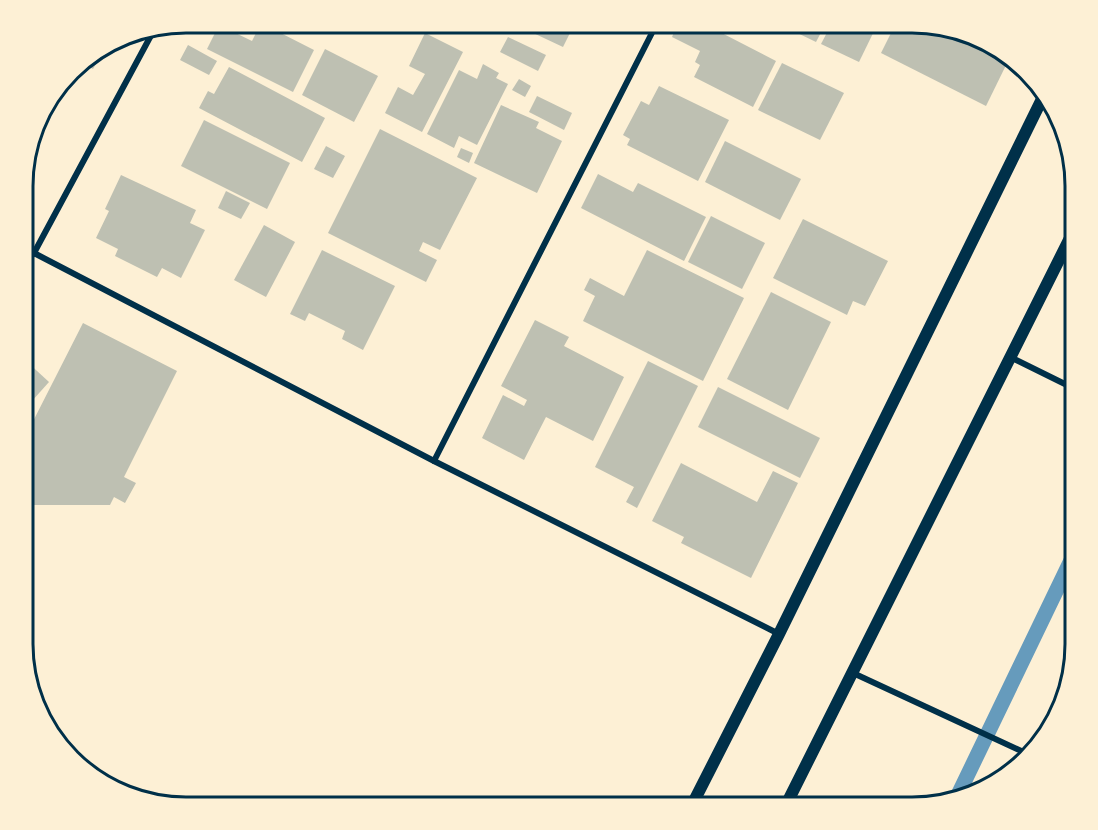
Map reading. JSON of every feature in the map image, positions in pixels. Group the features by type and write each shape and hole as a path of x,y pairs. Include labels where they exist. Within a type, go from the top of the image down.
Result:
{"main road":[{"path":"696,797 779,634 1040,103"},
{"path":"790,797 1065,250"}],"street":[{"path":"434,461 652,33"},
{"path":"150,38 34,253 434,461 779,634"},
{"path":"1010,357 1065,384"},
{"path":"852,673 1021,751"}],"building":[{"path":"215,33 236,33 252,41 256,33 281,33 314,50 293,92 207,49"},
{"path":"425,33 463,52 422,132 385,113 398,87 413,95 425,74 409,66"},
{"path":"533,33 570,33 563,47"},
{"path":"674,33 722,33 776,61 753,107 694,77 700,65 695,62 700,51 672,37"},
{"path":"797,33 821,33 816,42"},
{"path":"827,33 873,33 859,62 821,44"},
{"path":"891,33 932,34 971,45 989,53 1006,66 986,106 881,53"},
{"path":"508,37 546,55 538,71 500,52"},
{"path":"188,45 217,61 209,75 180,60"},
{"path":"325,49 378,76 354,122 302,95"},
{"path":"782,63 844,93 820,140 758,110"},
{"path":"483,64 499,73 496,78 508,84 477,145 459,136 454,148 427,134 459,70 477,79"},
{"path":"229,67 325,118 302,162 199,108 208,91 214,94"},
{"path":"519,79 531,86 525,97 512,90"},
{"path":"659,86 729,120 698,181 627,145 630,139 623,135 641,101 649,105"},
{"path":"537,96 572,113 564,130 529,112"},
{"path":"501,105 539,122 536,128 562,141 537,193 474,163"},
{"path":"204,120 290,163 267,209 181,166"},
{"path":"380,129 477,178 440,250 423,242 419,251 437,260 426,282 328,233"},
{"path":"725,141 801,179 780,220 705,182"},
{"path":"326,146 345,156 333,178 314,169"},
{"path":"461,148 473,153 469,163 457,157"},
{"path":"598,174 633,192 638,183 706,217 684,261 581,208"},
{"path":"121,175 196,210 190,223 205,230 181,278 162,268 157,277 115,256 118,249 96,238 109,211 105,209"},
{"path":"226,191 250,203 241,219 218,208"},
{"path":"711,216 765,243 742,289 688,262"},
{"path":"803,219 888,261 865,306 853,301 847,315 773,278"},
{"path":"264,225 295,242 266,297 234,280"},
{"path":"322,250 395,286 363,350 342,339 345,331 309,313 305,321 290,314"},
{"path":"647,250 744,298 703,381 583,321 595,296 584,290 590,278 624,296"},
{"path":"771,292 831,322 788,410 727,379"},
{"path":"535,320 569,337 564,346 624,377 593,441 546,417 524,460 482,438 503,395 524,406 527,400 501,386"},
{"path":"83,323 177,371 124,477 136,483 125,503 114,497 110,505 33,505 33,421"},
{"path":"648,361 698,386 637,508 626,502 634,487 595,467"},
{"path":"33,367 49,382 33,400"},
{"path":"718,387 820,438 800,478 698,427"},
{"path":"681,463 757,502 773,471 798,483 751,578 681,543 684,537 652,521"}],"waterway":[{"path":"961,789 1065,573"}]}
